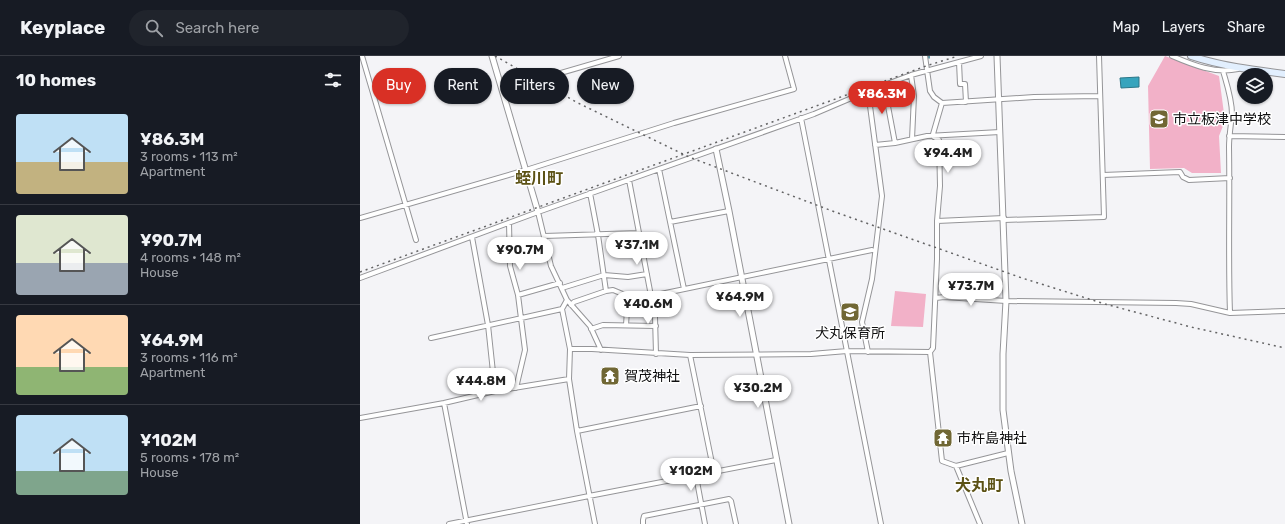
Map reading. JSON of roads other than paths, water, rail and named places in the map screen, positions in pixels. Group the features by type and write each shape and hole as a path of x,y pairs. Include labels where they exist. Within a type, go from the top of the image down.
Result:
{"main road":[{"path":"1191,56 1206,61 1242,68"},
{"path":"1273,72 1285,74"}],"street":[{"path":"362,56 416,240"},
{"path":"492,56 500,83"},
{"path":"569,71 619,56"},
{"path":"360,218 526,170 674,123 794,89 785,56"},
{"path":"925,56 930,91 934,97 942,103 1034,97 1100,96"},
{"path":"360,278 590,193 801,118 884,85 981,56"},
{"path":"997,56 1006,301 1003,354 1003,410 1010,471 1022,524"},
{"path":"937,221 1104,217 1099,56"},
{"path":"1172,56 1193,65 1223,72 1237,69"},
{"path":"959,62 960,84 965,84 966,102"},
{"path":"1223,72 1232,113 1229,136 1230,178 1228,267 1230,313"},
{"path":"911,76 914,96 912,139"},
{"path":"884,85 895,143"},
{"path":"868,91 882,196 872,279 862,322 868,352"},
{"path":"934,137 933,134 942,103"},
{"path":"506,104 538,212 551,266 567,300 591,329 601,350"},
{"path":"801,118 880,524"},
{"path":"875,145 895,143 927,136 934,137 1000,132"},
{"path":"1229,136 1285,137"},
{"path":"934,137 939,140 940,186 937,221 936,298 933,348 930,352 942,461 956,466 1008,454"},
{"path":"716,149 789,524"},
{"path":"658,169 684,289"},
{"path":"1103,174 1180,172 1183,177 1189,180 1230,178"},
{"path":"629,180 656,326 656,354"},
{"path":"590,193 606,291"},
{"path":"670,222 729,211"},
{"path":"509,224 510,266 518,295 525,350 516,388"},
{"path":"544,236 638,233"},
{"path":"472,237 488,325 495,391"},
{"path":"571,305 574,302 606,291 613,290 628,296 651,296 872,250"},
{"path":"562,288 604,275 628,277 647,274"},
{"path":"518,295 560,283"},
{"path":"626,325 628,296"},
{"path":"936,298 944,297 1006,301 1176,303 1191,304 1230,313 1285,312"},
{"path":"567,300 562,309 570,350 569,379 577,431 595,524"},
{"path":"431,338 562,309"},
{"path":"591,329 603,325 656,326"},
{"path":"570,350 601,350 690,355 811,354 847,351 930,352"},
{"path":"690,355 714,473"},
{"path":"360,418 444,403 495,391 569,379"},
{"path":"444,403 467,522"},
{"path":"577,431 701,406"},
{"path":"449,524 467,522 589,496 776,460"},
{"path":"956,466 980,524"},
{"path":"696,476 706,524"},
{"path":"643,524 644,516 729,499 731,501 736,524"}],"water":[{"path":"1139,77 1139,87 1121,88 1120,78"}],"railway":[{"path":"495,56 578,103 689,157 835,212 1022,278 1105,304 1191,327 1285,348"},
{"path":"360,272 926,66 958,56"}],"place":[{"name":"市立板津中学校","path":"1159,119"},
{"name":"犬丸保育所","path":"850,312"},
{"name":"賀茂神社","path":"610,376"},
{"name":"市杵島神社","path":"943,438"}],"district":[{"name":"蛭川町","path":"539,178"},
{"name":"犬丸町","path":"979,485"}]}
